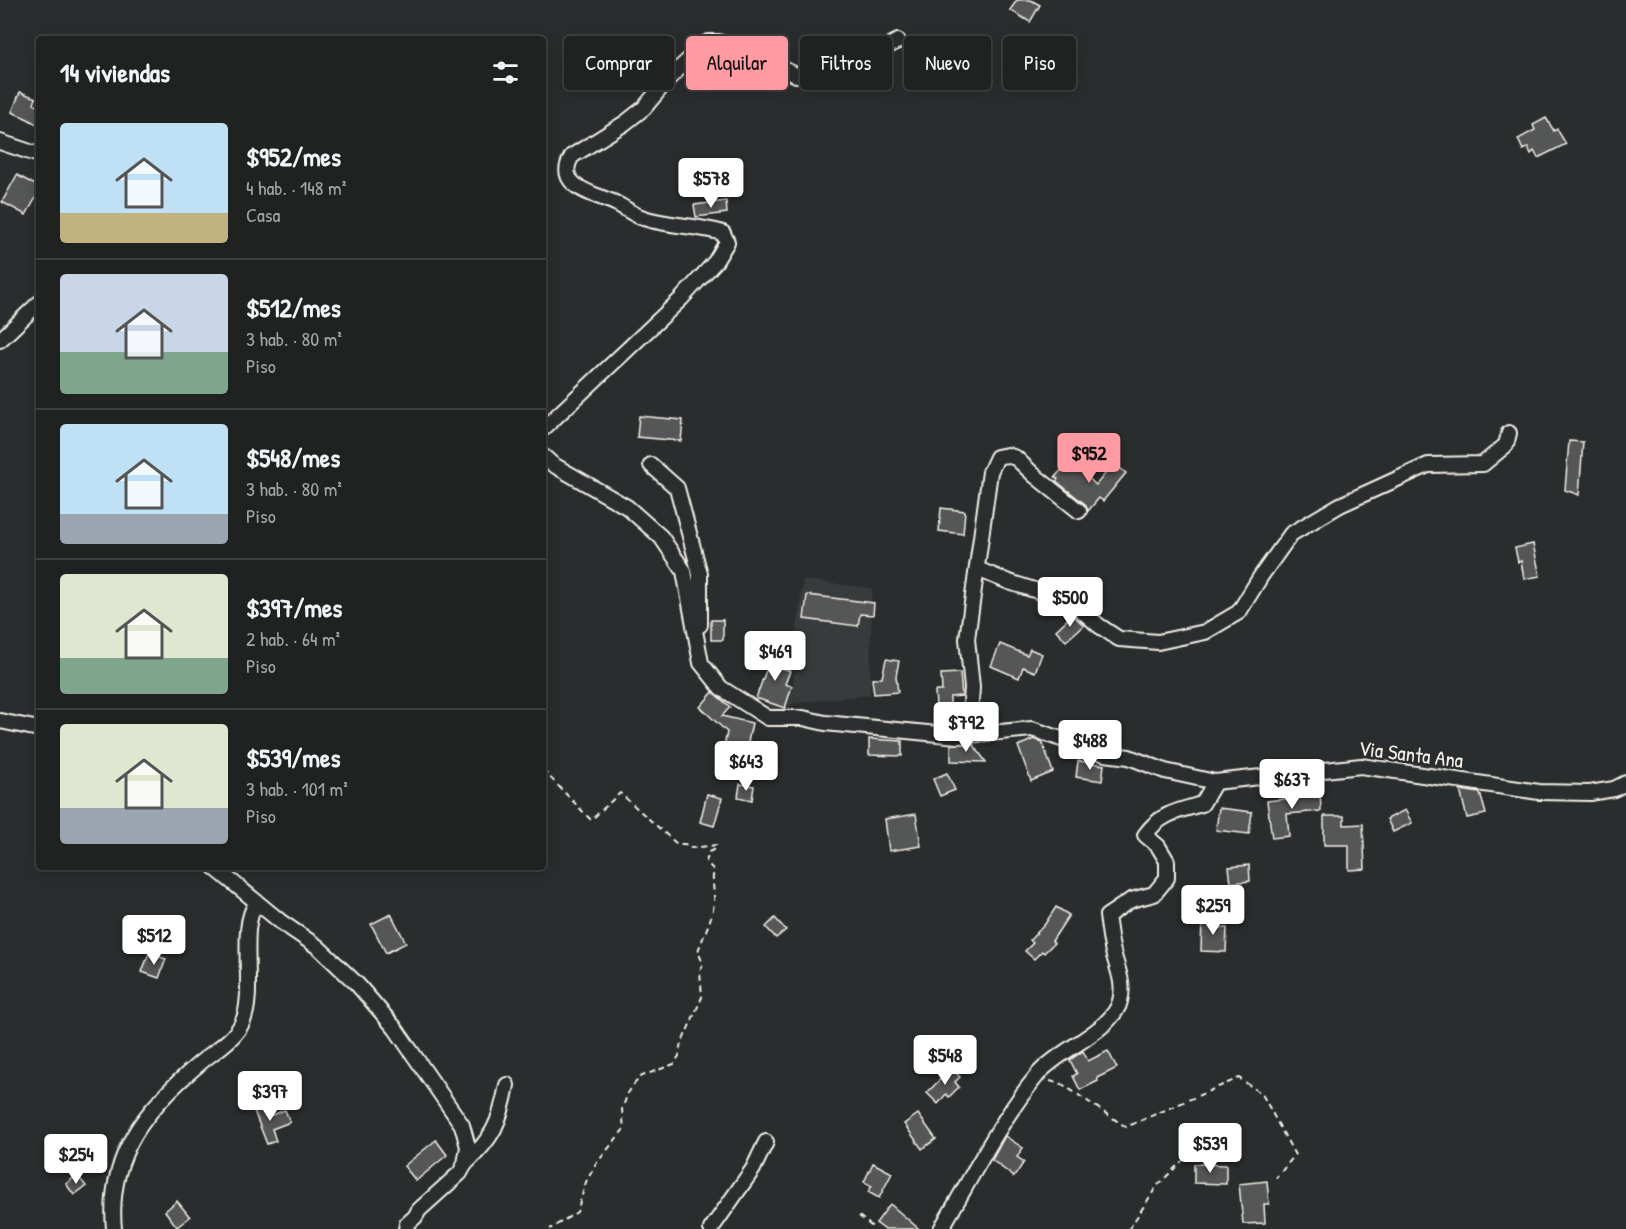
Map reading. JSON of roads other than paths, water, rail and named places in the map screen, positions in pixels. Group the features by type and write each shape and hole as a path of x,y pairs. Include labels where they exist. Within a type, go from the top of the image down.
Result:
{"street":[{"path":"546,426 681,299 715,262 727,242 723,233 642,218 616,203 577,187 567,169 572,156 625,123 644,108 669,78 708,42 719,42 744,50 796,75 842,70 898,41"},
{"path":"0,142 36,154"},
{"path":"0,340 36,306"},
{"path":"977,569 1079,608 1119,639 1158,642 1205,632 1239,612 1291,534 1340,505 1428,465 1483,464 1506,445 1509,433"},
{"path":"958,736 961,723 968,715 971,703 972,687 968,666 967,639 982,520 990,472 997,457 1007,455 1016,458 1078,511"},
{"path":"546,459 627,507 660,537 684,571 701,663"},
{"path":"651,465 677,488 700,574 701,663"},
{"name":"Via Santa Ana","path":"701,663 721,688 768,718 803,718 825,723 958,736 1032,729 1105,754 1129,757 1165,771 1215,782 1360,766 1539,792 1590,793 1614,789 1626,783"},
{"path":"0,721 36,728"},
{"path":"941,1229 999,1130 1036,1078 1061,1053 1110,1020 1120,1002 1121,981 1119,966 1113,953 1107,916 1131,900 1154,894 1167,878 1167,861 1158,846 1145,835 1163,816 1203,804 1215,782"},
{"path":"218,870 335,962 395,1028 462,1125 468,1147 465,1164"},
{"path":"114,1229 112,1210 117,1176 140,1125 168,1090 234,1036 242,1023 248,999 247,974 251,915 257,903"},
{"path":"406,1229 407,1224 419,1210 454,1180 465,1164 483,1147 501,1115 507,1085"},
{"path":"711,1229 753,1169 766,1142"}]}
